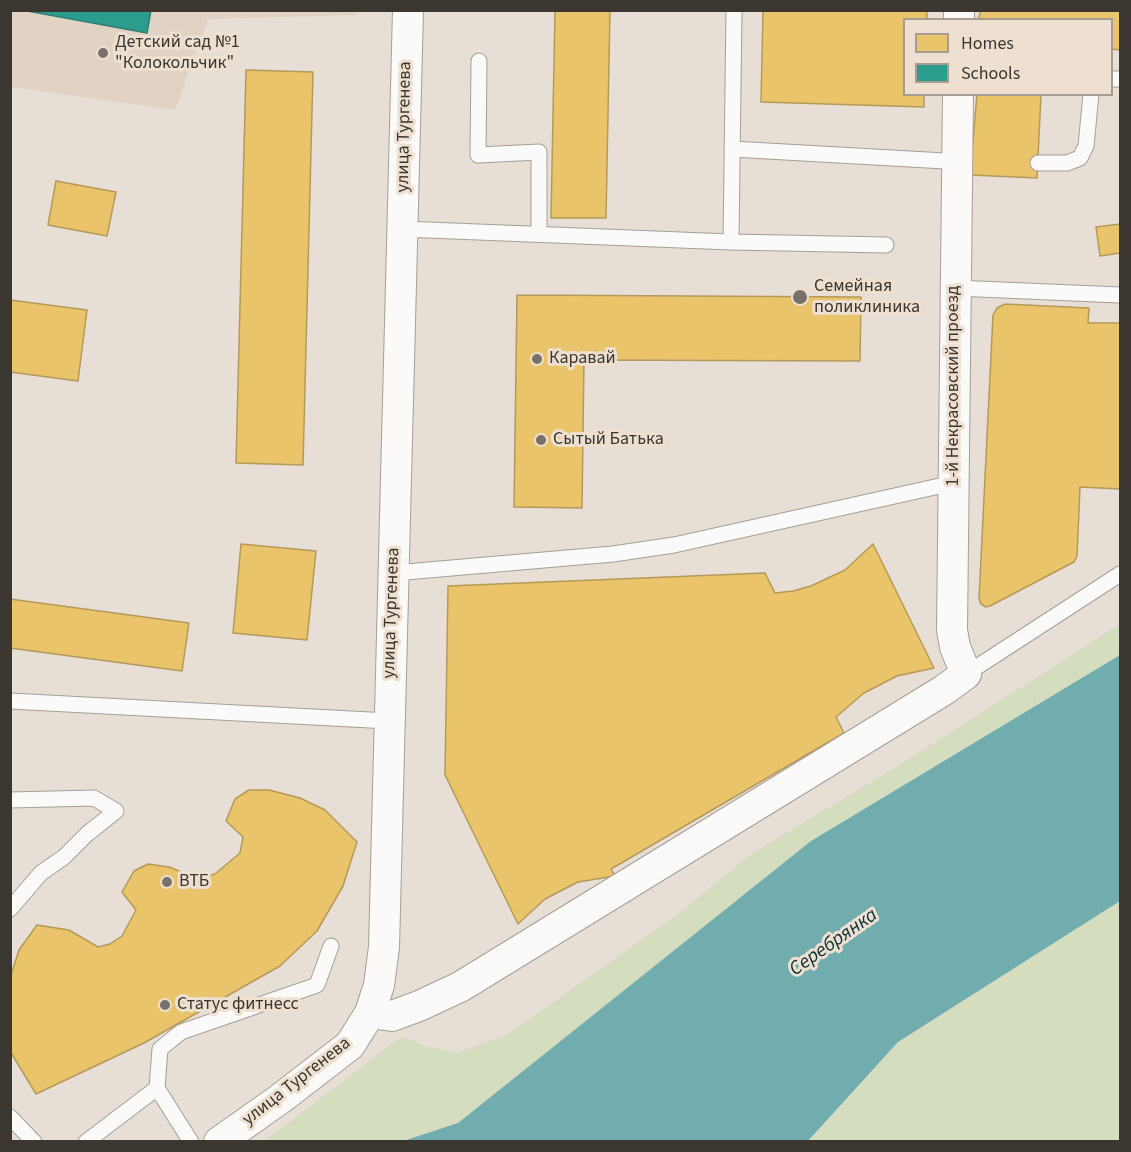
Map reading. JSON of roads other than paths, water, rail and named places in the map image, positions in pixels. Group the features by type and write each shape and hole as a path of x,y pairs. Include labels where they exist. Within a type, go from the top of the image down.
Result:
{"street":[{"name":"улица Тургенева","path":"219,1142 350,1045 370,1013 378,985 384,947 408,10"},
{"name":"1-й Некрасовский проезд","path":"958,96 964,162 955,288 952,630 955,647 966,674"},
{"path":"370,1013 392,1016 460,987 944,690 966,674"}],"lane":[{"path":"731,242 734,10"},
{"path":"479,61 478,155 539,152 538,234"},
{"path":"1038,163 1067,163 1080,158 1086,146 1091,96"},
{"path":"732,149 964,162"},
{"path":"402,229 731,242 886,245"},
{"path":"955,288 1120,295"},
{"path":"394,573 613,554 674,545 953,483"},
{"path":"966,674 1120,574"},
{"path":"10,701 389,721"},
{"path":"10,800 94,798 116,811 87,834 64,857 41,873 10,909"},
{"path":"191,1142 157,1088 160,1049 181,1032 317,986 331,946"},
{"path":"86,1142 157,1088"},
{"path":"10,1117 34,1142"}],"water":[{"name":"Серебрянка","path":"1120,655 1120,901 898,1042 808,1141 403,1141 458,1123 811,841"}],"place":[{"name":"Детский сад №1 \"Колокольчик\"","path":"103,53"},
{"name":"Семейная поликлиника","path":"800,297"},
{"name":"Каравай","path":"537,359"},
{"name":"Сытый Батька","path":"541,440"},
{"name":"ВТБ","path":"167,882"},
{"name":"Статус фитнесс","path":"165,1005"}]}
